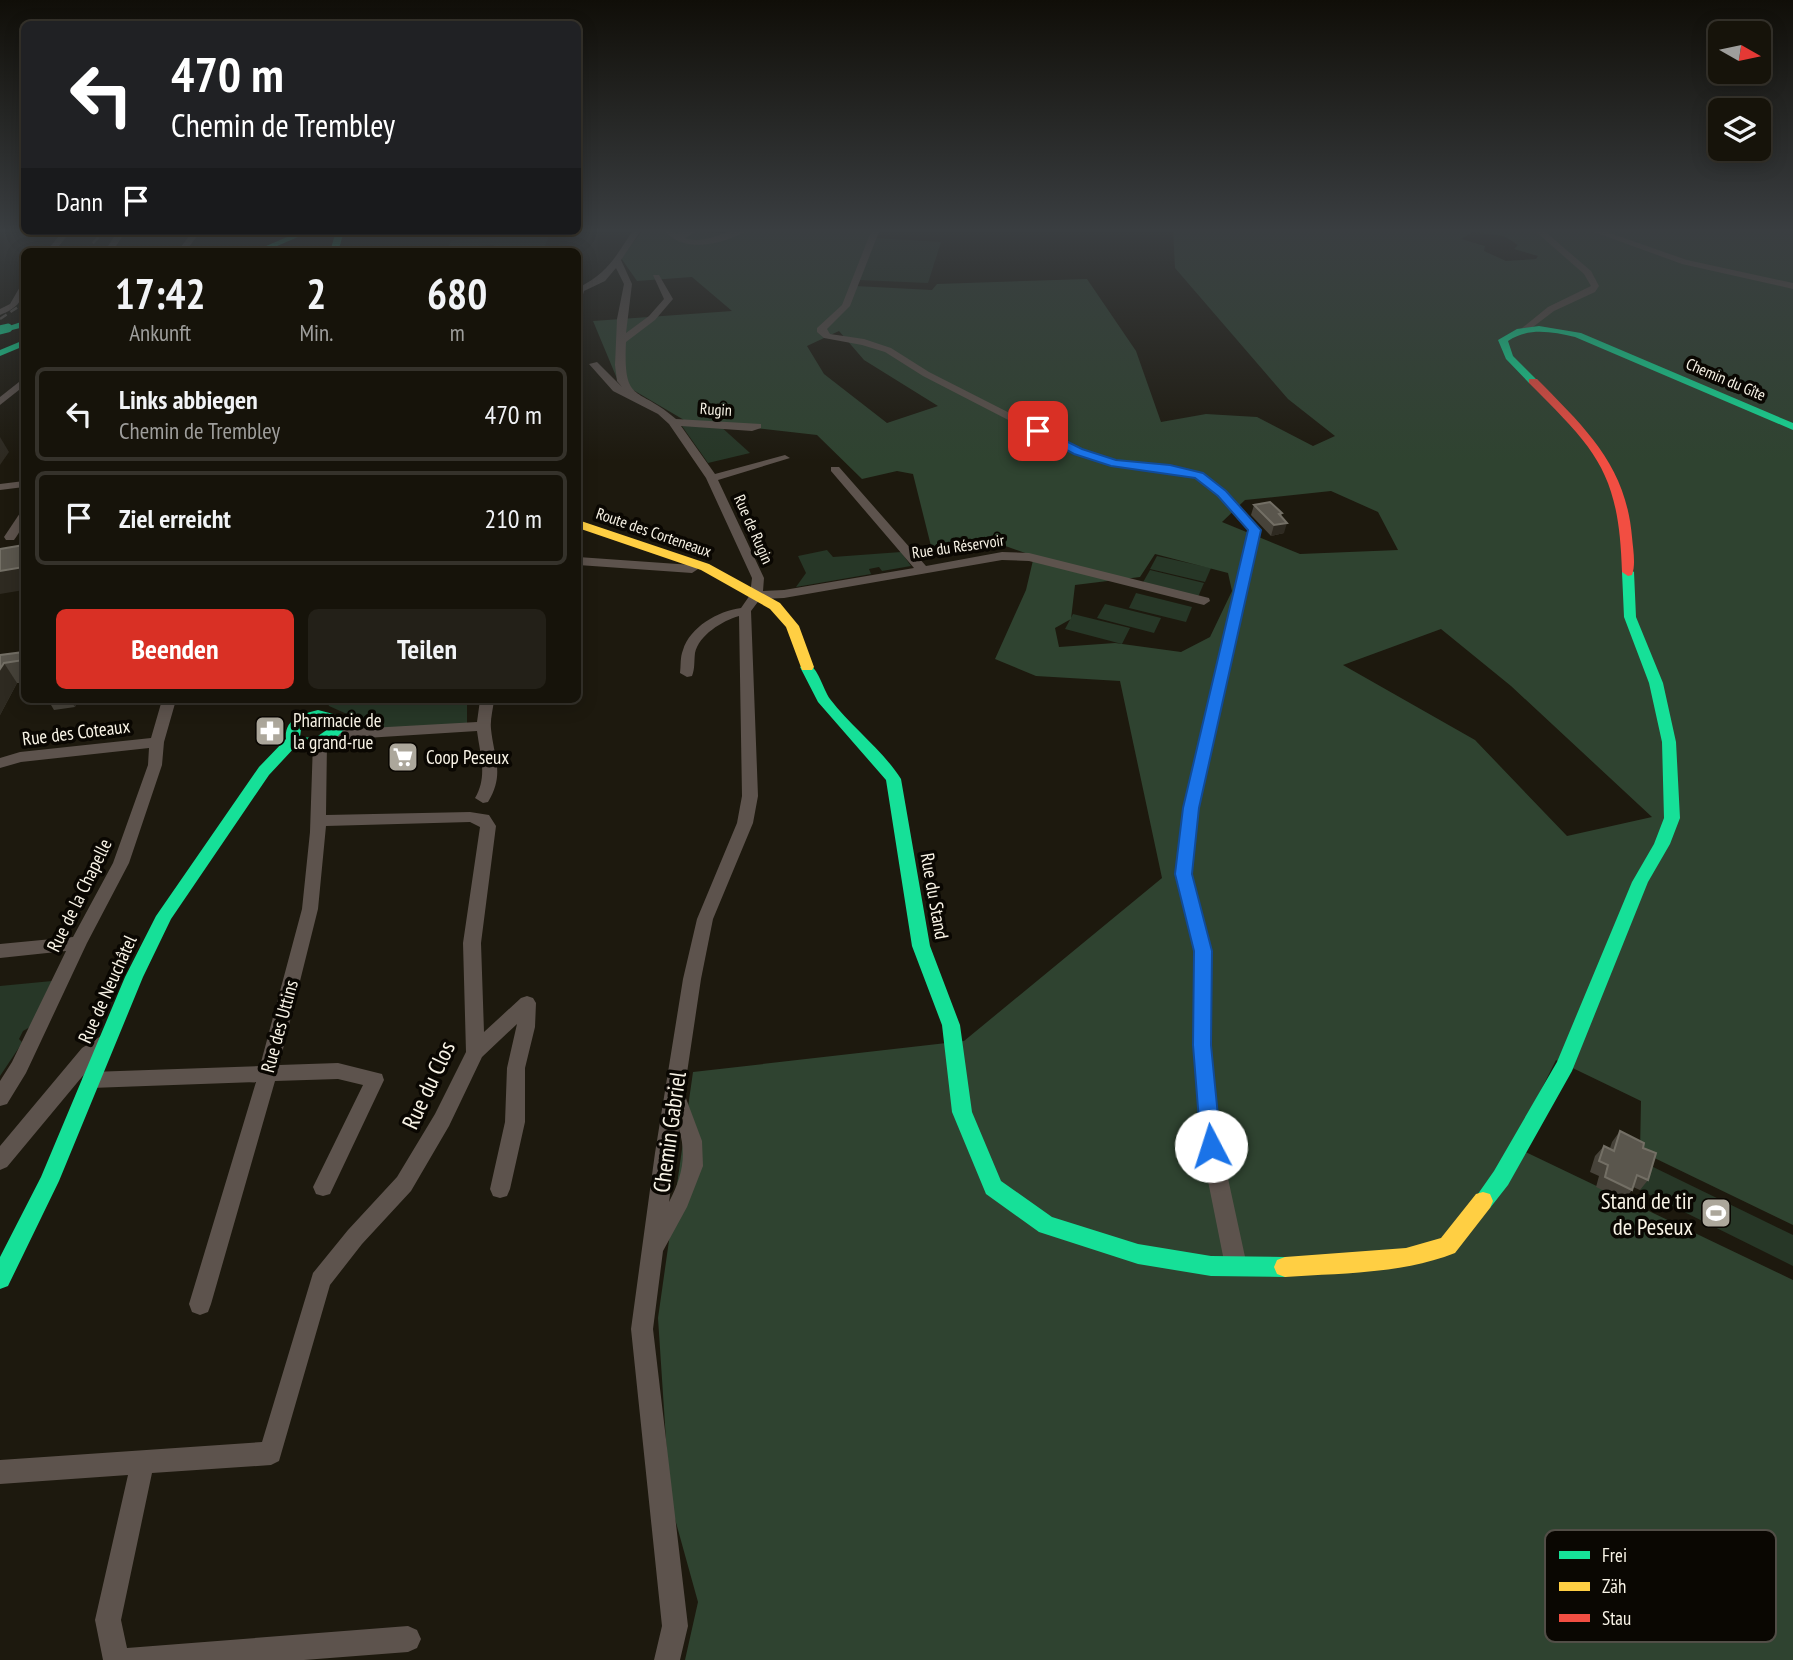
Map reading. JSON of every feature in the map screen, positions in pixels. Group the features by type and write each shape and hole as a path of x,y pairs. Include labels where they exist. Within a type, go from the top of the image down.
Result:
{"street":[{"path":"624,306 620,365 622,381 635,398"},
{"path":"622,340 652,318 662,306"},
{"path":"845,306 822,328 822,332 827,336 864,342 888,350 926,374 1078,452 1115,463 1199,475 1222,493 1255,530 1191,808 1184,874 1203,951 1202,1045 1211,1146 1236,1266"},
{"path":"1525,330 1556,306"},
{"name":"Chemin du Gîte","path":"1525,330 1558,331 1598,342 1793,427"},
{"name":"Rue du Stand","path":"755,596 775,606 792,626 812,685 822,702 881,759 894,779 921,946 951,1025 962,1112 993,1187 1046,1225 1138,1254 1211,1266 1288,1267 1406,1258 1448,1245 1501,1178 1565,1065 1640,882 1662,844 1672,818 1669,742 1656,683 1630,617 1626,532 1618,491 1601,455 1588,438 1506,352 1503,344 1505,337 1525,330"},
{"path":"0,354 21,344"},
{"name":"Rue de Rugin","path":"594,364 617,389 662,412 673,422 712,478 758,578 755,596"},
{"path":"0,402 21,384"},
{"name":"Rugin","path":"673,422 752,428 757,426"},
{"name":"Rue de Rugin","path":"712,478 785,458"},
{"path":"835,468 920,568"},
{"path":"0,487 21,484"},
{"path":"10,537 21,519"},
{"name":"Route des Corteneaux","path":"581,525 705,567 755,596"},
{"name":"Rue du Réservoir","path":"755,596 784,594 920,568 1002,556 1029,557 1204,601"},
{"path":"581,561 692,569"},
{"path":"687,673 691,647 721,616 733,611 746,611 755,596"},
{"name":"Chemin Gabriel","path":"667,1660 675,1626 642,1329 692,979 705,919 745,823 750,796 746,611"},
{"name":"Rue de la Chapelle","path":"0,1098 19,1067 78,943 121,863 155,765 157,742 168,703"},
{"path":"312,703 310,717 325,715 336,719 338,728 327,738"},
{"path":"483,798 491,788 490,755 484,726 486,703"},
{"name":"Rue de Neuchâtel","path":"0,1279 39,1202 143,957 172,904 264,771 293,740 290,736 293,727 310,717"},
{"path":"293,740 304,744 327,738 484,726"},
{"name":"Rue des Uttins","path":"200,1304 268,1072 310,909 327,738"},
{"name":"Rue des Coteaux","path":"0,763 20,757 157,742"},
{"name":"Rue du Clos","path":"143,1461 271,1453 321,1280 355,1237 404,1184 442,1120 475,1052 472,943 488,826 483,819 470,817 319,821"},
{"path":"0,951 78,943"},
{"path":"475,1052 527,1003 526,1027 516,1068 515,1122 500,1189"},
{"path":"0,1161 89,1054 108,1038"},
{"path":"91,1080 338,1070 375,1080 323,1187"},
{"path":"0,1472 143,1461 108,1620 116,1660"},
{"path":"130,1660 408,1639"}],"green space":[{"path":"727,306 1106,306 1136,351 1161,422 1206,414 1257,417 1313,446 1335,436 1288,399 1208,306 1793,306 1793,1225 1640,1151 1641,1101 1556,1060 1513,1146 1793,1280 1793,1660 685,1660 698,1602 670,1501 658,1318 693,1072 964,1041 1162,878 1120,681 1036,676 995,659 1026,590 1034,556 994,542 931,546 913,474 897,471 862,479 817,435 684,420 618,381 593,321 732,311","holes":["839,331 864,360 938,406 887,423 824,374 807,346","1331,491 1378,512 1398,550 1300,554 1222,522 1245,500","1155,554 1228,573 1232,591 1210,637 1181,652 1115,643 1059,647 1055,628 1071,619 1075,585 1140,577","1441,629 1511,686 1652,817 1567,836 1475,740 1343,665"]},
{"path":"719,425 750,453 708,463 682,426"},
{"path":"827,550 833,557 901,552 911,566 882,571 879,567 869,569 871,574 796,587 806,573 798,556"},
{"path":"1157,556 1211,568 1205,582 1150,569"},
{"path":"1150,570 1204,583 1198,597 1142,584"},
{"path":"1136,593 1192,607 1186,622 1129,608"},
{"path":"1105,604 1161,618 1154,633 1097,618"},
{"path":"1073,614 1130,628 1122,644 1065,629"},
{"path":"328,703 467,703 467,725 356,729 351,725 347,714"},
{"path":"52,981 30,1027 23,1031 19,1039 22,1042 20,1046 0,1076 0,986"},
{"name":"Stand de tir de Peseux","path":"1647,1164 1793,1235 1793,1266 1640,1190"}],"building":[{"path":"1270,502 1282,513 1279,514 1287,523 1274,525 1254,505"},
{"path":"21,546 21,568 0,571 0,549"},
{"path":"21,652 21,660 4,663 0,669 0,655"},
{"name":"Stand de tir de Peseux","path":"1620,1131 1644,1143 1643,1148 1656,1153 1648,1180 1637,1175 1632,1190 1605,1177 1608,1165 1599,1161 1604,1146 1614,1151"}],"railway":[{"path":"0,319 19,306"}],"traffic: fast":[{"path":"8,328 21,325"},
{"path":"0,330 8,328"},
{"path":"1533,381 1506,352 1503,340 1512,334 1530,329 1559,331 1578,335 1793,427"},
{"path":"0,353 21,344"},
{"path":"1483,1201 1501,1178 1565,1065 1640,882 1662,844 1672,818 1669,742 1656,683 1630,617 1628,572"},
{"path":"807,667 823,699 883,764 893,779 921,946 951,1025 962,1112 993,1187 1046,1225 1138,1254 1211,1266 1285,1267"},
{"path":"318,715 336,719 338,728 334,733 318,743 306,744 293,740 295,726 318,715"},
{"path":"0,1279 49,1181 134,977 164,916 264,771 293,740"}],"traffic: slow":[{"path":"581,525 705,567 775,606 792,626 807,667"},
{"path":"1285,1267 1406,1258 1448,1246 1483,1201"}],"traffic: jam":[{"path":"1533,381 1593,445 1612,475 1623,511 1628,572"}],"place":[{"name":"Pharmacie de la grand-rue","path":"270,731"},
{"name":"Coop Peseux","path":"403,757"},
{"name":"Stand de tir de Peseux","path":"1716,1213"}],"route":[{"path":"1038,431 1078,452 1115,463 1186,471 1199,475 1212,483 1255,530 1191,808 1184,874 1203,951 1202,1045 1211,1146"}]}
